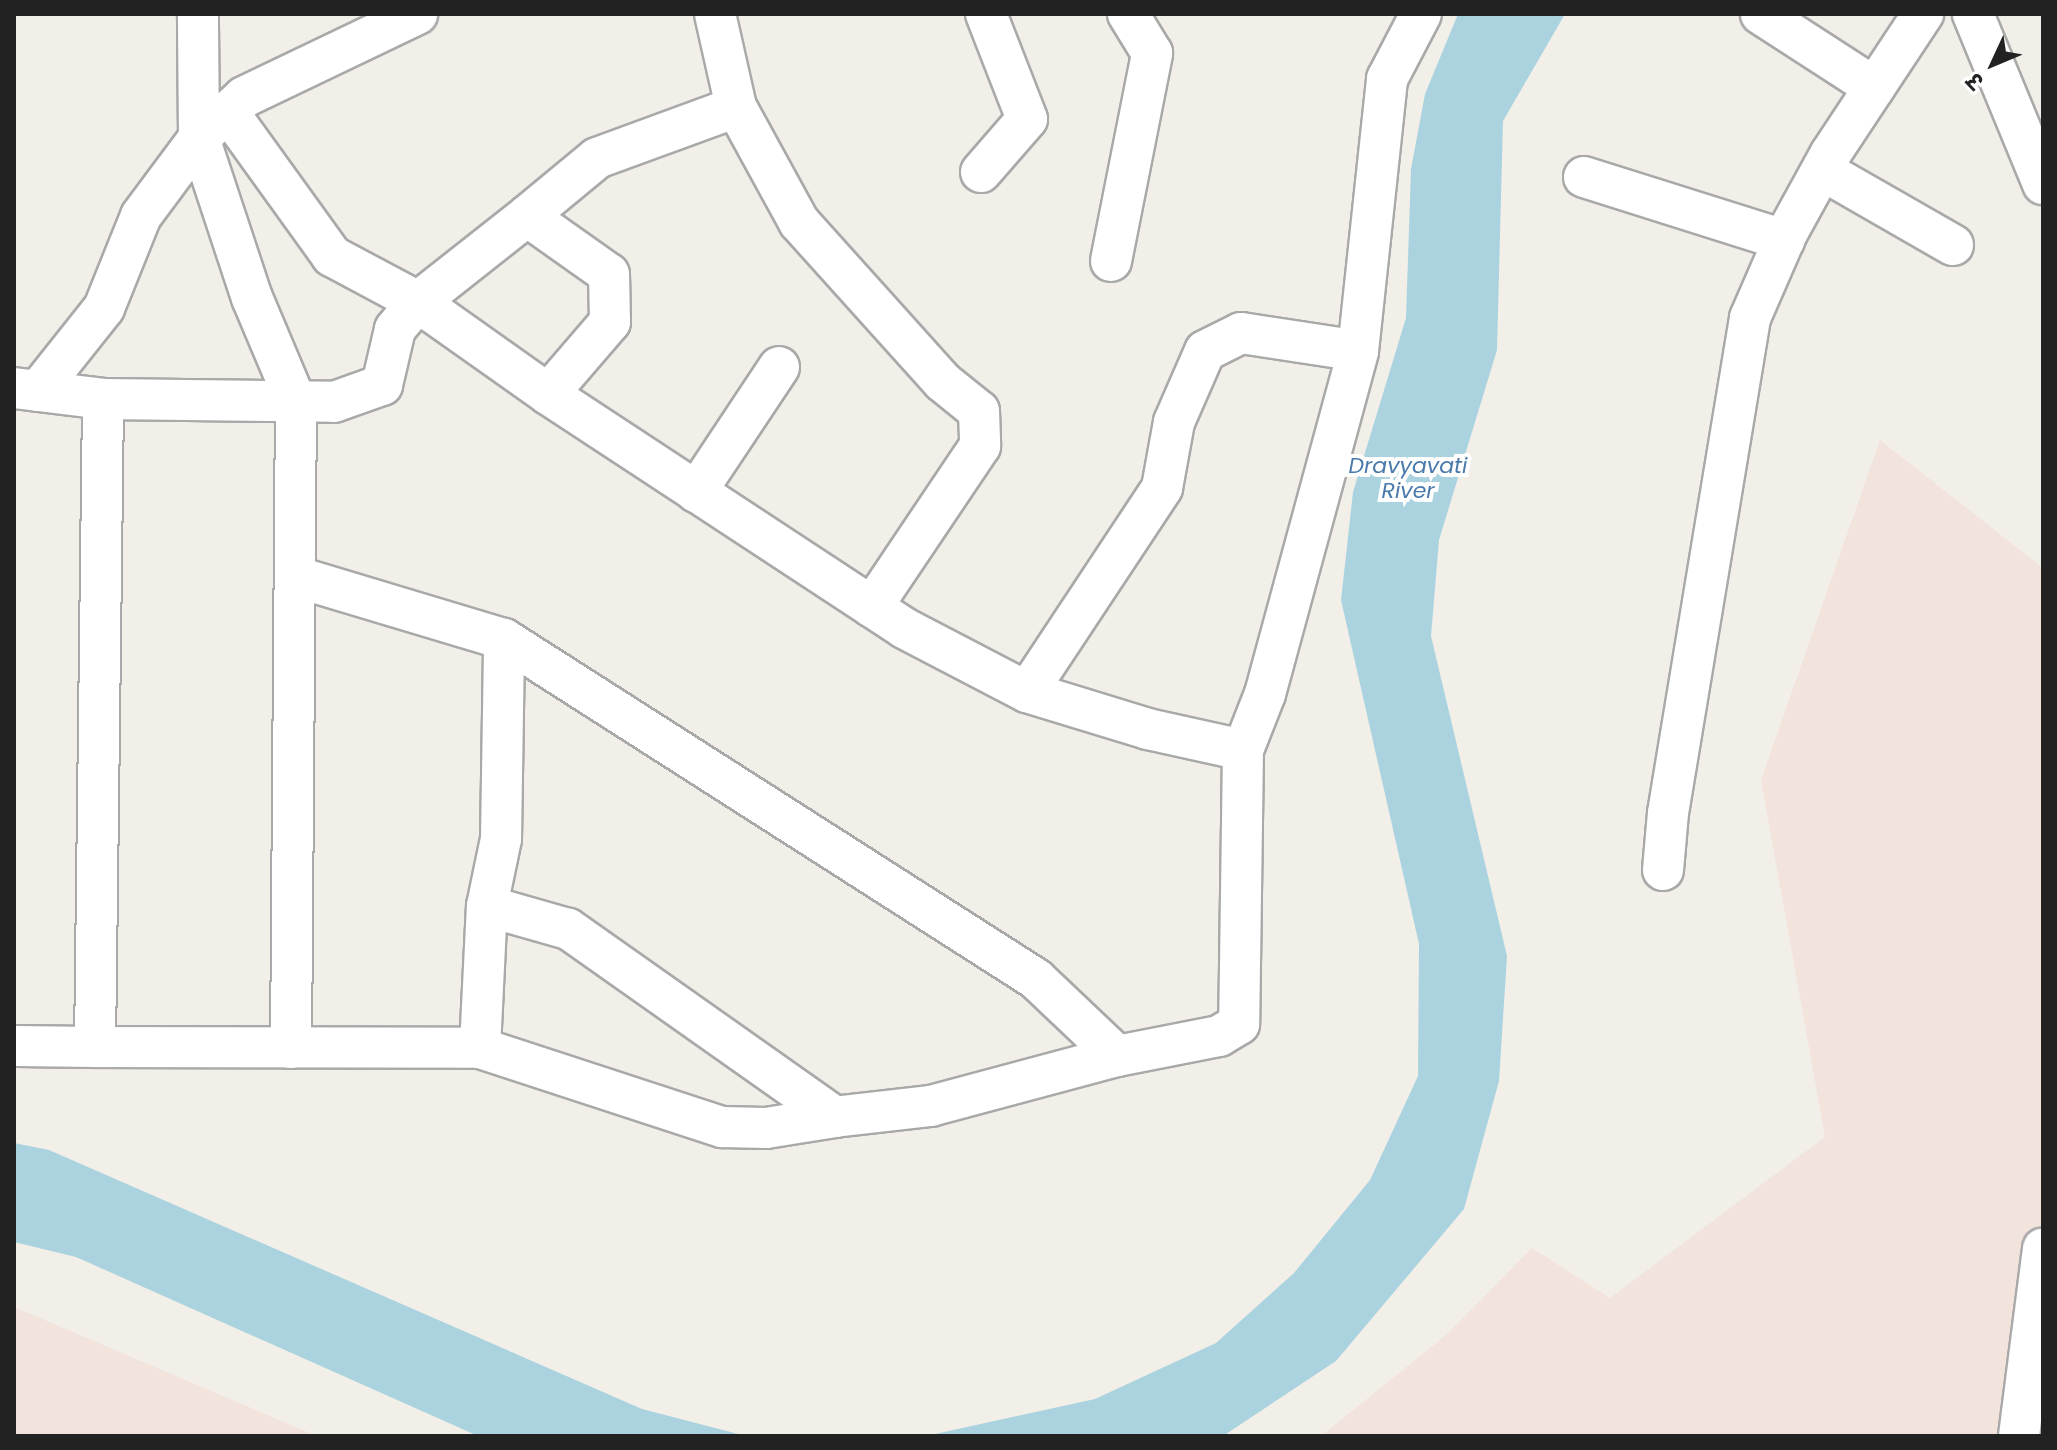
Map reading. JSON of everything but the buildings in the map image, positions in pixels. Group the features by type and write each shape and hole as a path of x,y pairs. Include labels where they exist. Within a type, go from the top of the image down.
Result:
{"street":[{"path":"198,14 213,125 252,298 296,402 291,1048"},
{"path":"26,389 104,308 141,216 213,125 244,97 417,14"},
{"path":"715,14 736,107 799,222 943,382 979,411 980,446 872,607"},
{"path":"981,172 1027,119 986,14"},
{"path":"1111,261 1152,53 1128,14"},
{"path":"14,1046 480,1048 722,1127 766,1128 931,1106 1117,1056 1219,1036 1239,1024 1243,750 1265,694 1358,351 1387,79 1421,14"},
{"path":"1761,14 1874,87"},
{"path":"1663,870 1668,813 1750,318 1784,240 1822,170 1923,14"},
{"path":"1973,14 2043,184"},
{"path":"26,389 103,399 334,402 382,385 395,329 418,302 597,158 736,107"},
{"path":"213,125 332,256 418,302 548,394 872,607 1027,692 1148,729 1243,750"},
{"path":"1822,170 1953,245"},
{"path":"1584,177 1784,240"},
{"path":"527,216 609,274 610,322 548,394"},
{"path":"1027,692 1162,488 1174,422 1205,351 1241,333 1358,351"},
{"path":"696,492 779,367"},
{"path":"95,1047 103,399"},
{"path":"297,577 504,639 1036,979 1117,1056"},
{"path":"480,1048 487,906 501,839 504,639"},
{"path":"487,906 568,929 835,1117"},
{"path":"2019,1436 2043,1249"}],"shaded area":[{"path":"1880,440 2043,568 2043,1436 1321,1436 1446,1335 1532,1248 1610,1298 1825,1137 1761,780"},
{"path":"14,1307 317,1436 14,1436"}],"water":[{"name":"Dravyavati River","path":"1458,14 1565,14 1503,121 1497,350 1439,540 1431,636 1507,956 1499,1081 1464,1209 1336,1361 1223,1436 926,1436 1095,1399 1216,1343 1294,1273 1370,1180 1418,1076 1419,944 1341,600 1353,492 1406,318 1411,169 1425,94"},
{"path":"14,1143 49,1150 642,1409 746,1436 478,1436 76,1257 14,1242"}]}
